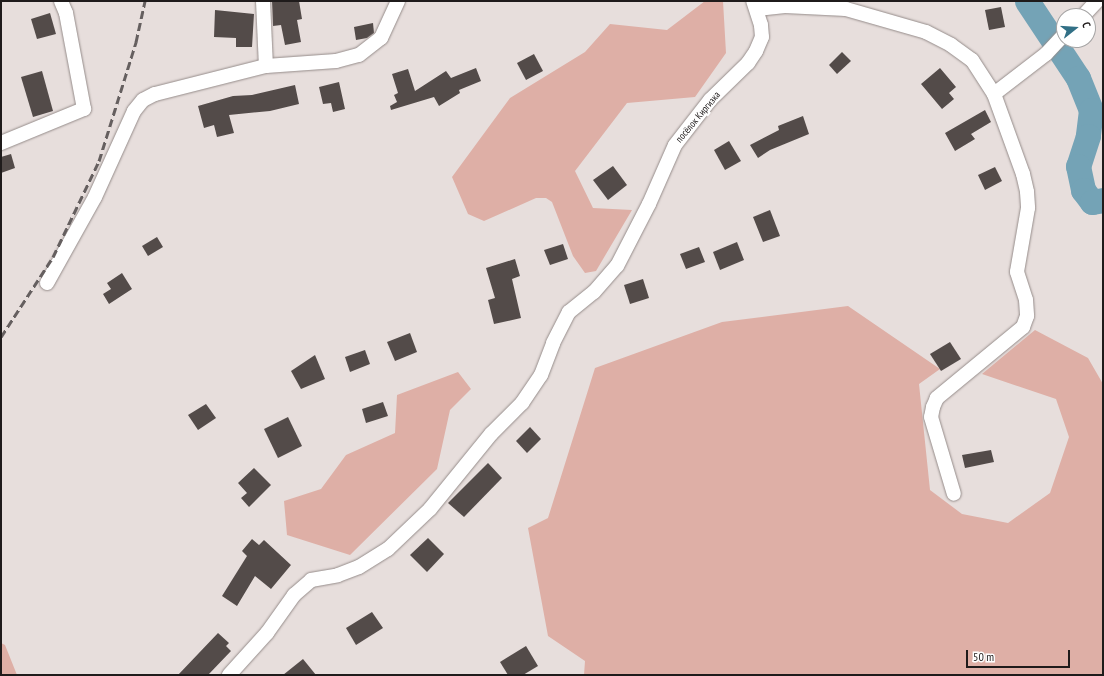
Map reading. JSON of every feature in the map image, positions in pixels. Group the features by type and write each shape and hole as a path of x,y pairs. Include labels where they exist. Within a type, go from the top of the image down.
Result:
{"street":[{"path":"1,143 84,109 61,1"},
{"path":"263,1 266,66"},
{"path":"47,283 95,197 134,111 143,100 155,94 266,66 336,61 359,55 381,38 398,1"},
{"path":"755,5 846,9 926,32 951,45 972,60 994,94 1023,174 1027,192 1028,208 1017,272 1026,300 1027,316 1023,327 937,398 933,407 931,416 954,494"},
{"name":"посёлок Киргизка","path":"229,675 267,633 294,595 311,580 338,575 359,567 388,549 430,509 491,434 522,403 541,375 552,343 569,312 594,292 617,266 630,238 649,204 675,145 710,100 748,63 756,51 762,37 755,5"},
{"path":"994,94 1046,54 1056,43"}],"shaded area":[{"path":"705,1 723,1 726,53 695,97 627,103 575,171 593,208 632,210 596,271 585,273 573,256 552,202 546,198 536,198 484,221 468,214 452,177 510,98 585,52 610,24 667,30"},
{"path":"848,306 940,369 919,384 930,490 962,514 1008,523 1050,493 1069,437 1056,399 982,374 1035,330 1088,358 1103,384 1103,675 584,675 585,661 548,636 528,528 548,518 595,368 722,322"},
{"path":"458,372 471,389 450,410 437,469 350,555 287,535 284,501 321,489 346,455 395,433 397,395"},
{"path":"1,643 5,645 17,675 1,675"}],"building":[{"path":"272,1 299,1 302,19 297,20 301,42 285,45 281,25 273,26"},
{"path":"1001,7 1005,27 989,30 985,10"},
{"path":"215,10 254,14 252,47 236,47 236,38 214,37"},
{"path":"50,13 56,34 37,39 31,19"},
{"path":"373,23 374,33 367,38 356,40 354,27"},
{"path":"842,52 851,61 837,74 829,65"},
{"path":"534,54 543,71 526,80 517,63"},
{"path":"476,68 481,81 459,90 460,93 439,106 434,97 391,110 390,106 397,102 394,95 398,93 392,74 408,69 415,91 446,71 451,78"},
{"path":"940,68 956,87 949,93 954,99 942,109 921,84"},
{"path":"42,71 53,111 33,117 21,77"},
{"path":"339,82 345,109 333,112 331,103 323,104 319,87"},
{"path":"295,85 299,104 270,111 229,115 234,133 217,137 214,125 204,128 198,106 233,96 252,95"},
{"path":"985,110 991,122 971,134 975,139 955,151 945,133"},
{"path":"803,116 809,134 770,150 758,158 750,145 779,130 778,126"},
{"path":"729,141 741,161 725,170 714,150"},
{"path":"11,154 15,168 1,173 1,157"},
{"path":"613,166 627,185 608,200 593,180"},
{"path":"995,167 1002,181 985,190 978,175"},
{"path":"770,210 780,236 763,242 753,217"},
{"path":"157,237 163,247 148,256 142,246"},
{"path":"737,242 744,260 720,270 713,252"},
{"path":"563,244 568,259 550,265 544,250"},
{"path":"699,247 705,262 686,269 680,254"},
{"path":"515,259 520,276 512,279 521,318 494,324 488,300 495,298 486,268"},
{"path":"122,273 132,289 109,304 103,294 111,289 107,283"},
{"path":"643,279 649,298 630,304 624,285"},
{"path":"410,333 417,352 395,361 387,342"},
{"path":"950,342 961,359 941,371 930,354"},
{"path":"365,350 370,364 350,372 345,357"},
{"path":"315,355 325,379 301,389 291,371"},
{"path":"383,402 388,416 366,423 362,409"},
{"path":"206,404 216,418 198,430 188,415"},
{"path":"288,417 302,446 278,458 264,429"},
{"path":"530,427 541,439 527,453 516,441"},
{"path":"991,450 994,462 965,468 962,455"},
{"path":"488,463 502,478 464,517 448,503"},
{"path":"254,468 271,485 249,507 241,498 247,493 238,483"},
{"path":"428,538 444,554 427,572 410,555"},
{"path":"252,539 259,545 264,540 291,565 271,589 255,576 237,606 222,596 247,556 242,551"},
{"path":"372,612 383,628 356,645 346,628"},
{"path":"218,633 229,643 226,646 231,651 208,675 178,675"},
{"path":"526,646 538,666 523,675 508,675 500,662"},
{"path":"303,659 316,675 283,675"}],"waterway":[{"path":"1027,1 1078,78 1091,110 1088,136 1078,166 1083,190 1092,202 1103,200"}],"railway":[{"path":"1,337 53,257 99,161 136,42 145,1"}]}
